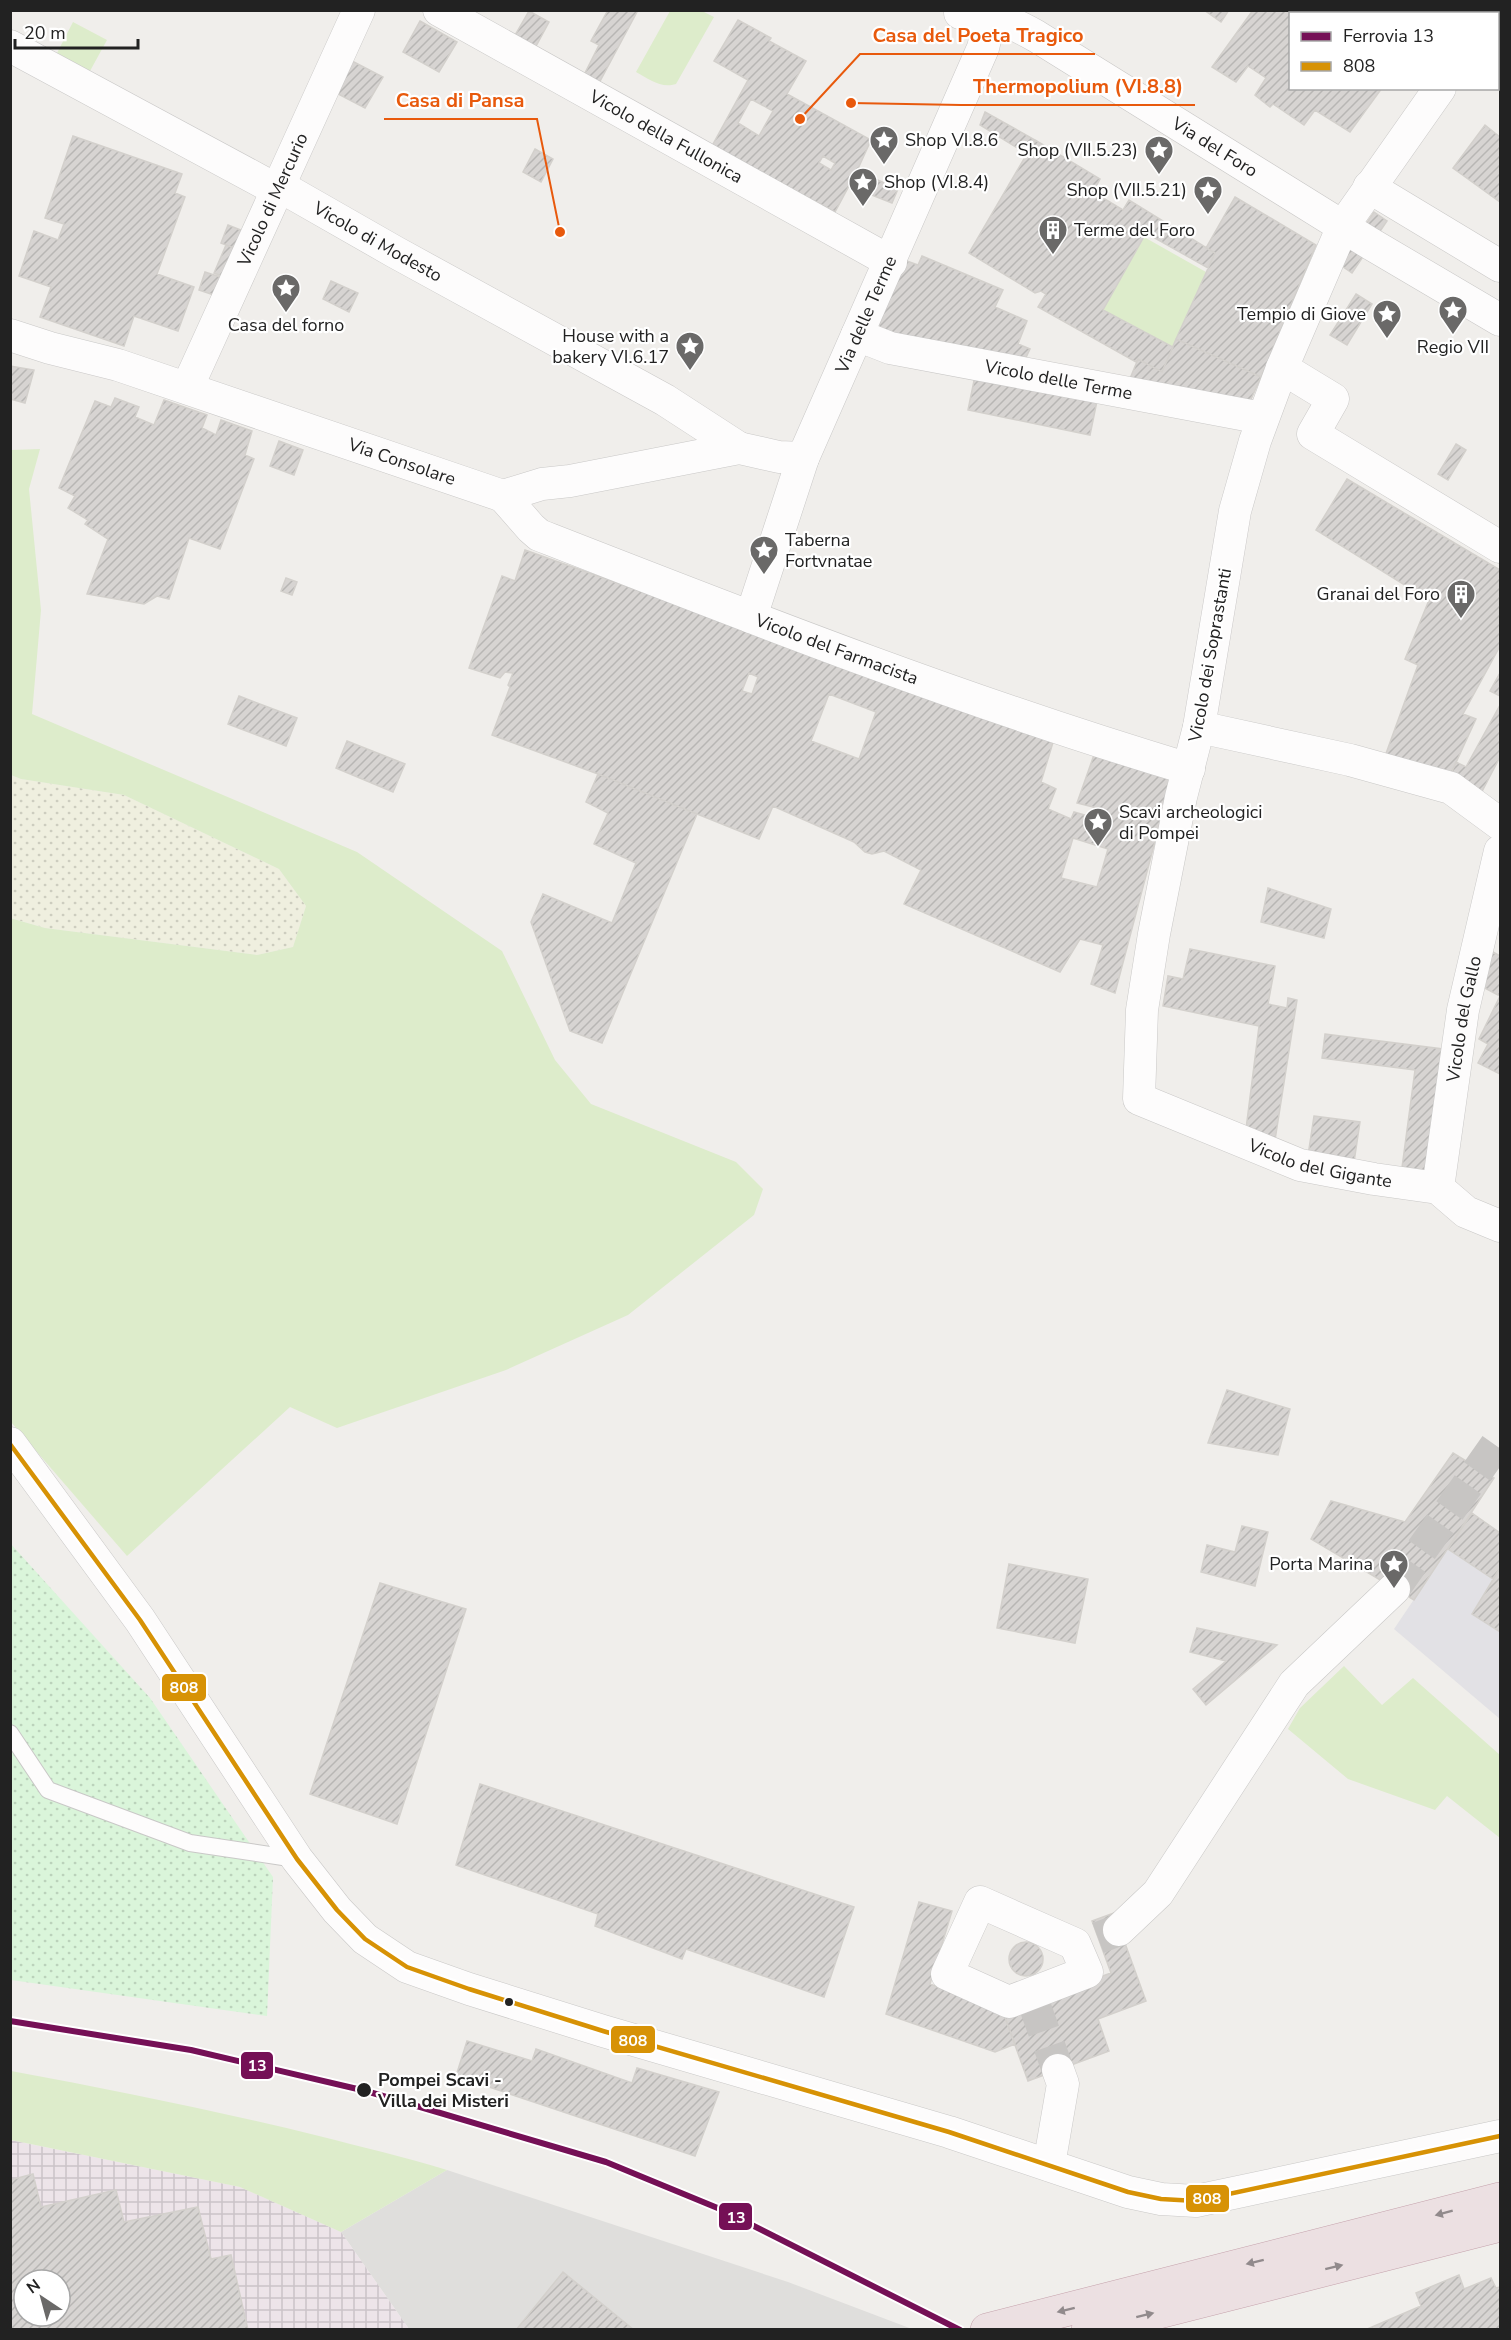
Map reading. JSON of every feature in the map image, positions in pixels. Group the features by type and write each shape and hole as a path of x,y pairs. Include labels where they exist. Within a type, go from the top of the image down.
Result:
{"highway":[{"path":"987,2330 1500,2199"},
{"path":"1088,2330 1500,2225"}],"street":[{"name":"Vicolo di Mercurio","path":"187,388 359,10"},
{"name":"Vicolo della Fullonica","path":"439,10 891,262"},
{"path":"960,13 971,11 992,13"},
{"name":"Via delle Terme","path":"751,617 803,458 983,48 992,13"},
{"name":"Via del Foro","path":"992,13 1036,36 1342,226 1500,320"},
{"name":"Vicolo di Modesto","path":"10,46 266,184 279,188 665,400 739,448"},
{"path":"1342,226 1439,90"},
{"path":"1369,187 1500,266"},
{"name":"Vicolo dei Soprastanti","path":"1139,1099 1142,1010 1163,886 1199,727 1236,511 1262,418 1342,226"},
{"name":"Via Consolare","path":"11,335 50,348 118,365 503,495"},
{"name":"Vicolo delle Terme","path":"857,335 890,348 1262,418"},
{"path":"1282,368 1333,399 1313,434 1500,547"},
{"path":"503,495 542,484 570,481 739,448 779,457 803,458"},
{"name":"Vicolo del Farmacista","path":"503,495 531,528 539,534 858,658 1064,731 1189,769"},
{"path":"1199,727 1341,758 1450,788 1500,824"},
{"name":"Vicolo del Gallo","path":"1438,1188 1463,1010 1500,851"},
{"name":"Vicolo del Gigante","path":"1139,1099 1300,1165 1438,1188"},
{"path":"1438,1188 1466,1212 1500,1227"},
{"path":"10,1443 140,1620 297,1859 337,1910 365,1939 407,1967 603,2031 949,2132 1128,2192 1161,2199 1196,2201 1500,2136"},
{"path":"1098,1937 980,1902 947,1974 1009,2002 1032,1997 1086,1972 1098,1937 1158,1893 1294,1684 1394,1589"},
{"path":"1049,2165 1063,2084 1058,2070"}],"lane":[{"path":"10,1733 48,1790 190,1843 297,1859"}],"shaded area":[{"path":"1448,1549 1493,1579 1472,1614 1500,1632 1500,1719 1394,1629"},
{"path":"10,2140 240,2187 341,2232 409,2329 11,2329"},
{"path":"447,2170 788,2282 912,2329 409,2329 341,2232"}],"green space":[{"path":"670,11 702,11 714,17 676,84 665,85 636,72"},
{"path":"73,22 107,40 90,71 57,53"},
{"path":"1144,237 1206,272 1173,347 1103,310"},
{"path":"40,449 29,489 41,610 32,714 357,852 502,951 555,1060 591,1104 736,1162 763,1189 754,1215 628,1315 506,1370 337,1428 290,1407 127,1556 11,1422 10,918 45,928 257,955 293,947 306,906 279,869 124,795 21,779 11,775 11,450"},
{"path":"10,775 21,779 124,795 279,869 306,906 293,947 257,955 45,928 11,918"},
{"path":"10,1543 150,1698 273,1877 267,2016 11,1980"},
{"path":"1344,1666 1382,1705 1413,1678 1500,1755 1500,1838 1447,1796 1435,1810 1348,1779 1288,1729 1300,1708"},
{"path":"11,2071 242,2118 447,2170 341,2232 240,2187 11,2140"}],"building":[{"path":"608,10 638,10 598,85 583,77 599,45 591,41"},
{"path":"1204,10 1229,10 1221,22"},
{"path":"1253,10 1420,10 1419,12 1289,12 1289,90 1381,90 1350,132 1315,110 1304,125 1273,104 1270,107 1255,95 1266,78 1248,66 1236,82 1212,67"},
{"path":"529,11 549,22 535,48 514,37"},
{"path":"738,20 771,38 769,41 806,61 787,94 871,140 857,171 898,189 892,203 849,186 835,212 712,146 748,80 714,61","holes":["751,99 773,111 759,136 738,123","823,156 835,163 831,170 819,163"]},
{"path":"420,21 457,42 439,72 403,52"},
{"path":"352,61 383,77 365,108 338,94"},
{"path":"985,112 1035,140 1027,154 980,125"},
{"path":"1485,125 1500,137 1500,202 1453,168"},
{"path":"73,136 182,174 175,193 185,197 157,274 194,287 178,331 134,316 124,346 40,317 51,287 19,276 34,231 58,240 64,224 45,218"},
{"name":"Terme del Foro","path":"1035,140 1100,179 1093,192 1123,210 1129,200 1215,253 1208,268 1146,233 1103,310 1173,347 1162,372 1138,359 1136,362 1038,307 1046,294 1041,291 1035,293 969,253"},
{"path":"535,149 553,159 541,182 523,172"},
{"path":"1235,197 1316,245 1261,377 1176,339 1215,253 1206,248"},
{"path":"1374,212 1387,221 1352,273 1339,264"},
{"path":"228,225 248,233 239,250 221,243"},
{"path":"226,245 239,250 227,278 214,273"},
{"path":"922,256 1003,290 995,307 1027,321 1018,344 1030,349 1022,366 877,330 883,316 879,314 904,260 918,265"},
{"path":"205,272 226,279 217,296 199,290"},
{"path":"331,281 358,293 349,312 323,299"},
{"path":"1356,294 1372,304 1347,345 1330,335"},
{"path":"1176,339 1261,377 1248,406 1127,386 1138,359 1162,372"},
{"path":"10,366 34,370 25,403 10,399"},
{"path":"975,376 1097,401 1090,435 968,410"},
{"path":"115,398 139,407 135,417 154,425 164,400 207,415 202,428 216,435 221,420 252,431 245,455 254,459 220,549 189,538 169,599 157,596 144,604 87,594 108,539 85,524 88,520 68,508 75,496 59,488 95,401 111,407"},
{"path":"279,441 303,450 294,475 270,466"},
{"path":"1456,444 1466,450 1448,480 1438,474"},
{"name":"Granai del Foro","path":"1347,479 1500,570 1500,646 1463,714 1476,719 1448,780 1384,759 1418,665 1405,659 1429,600 1316,530"},
{"path":"525,550 1054,739 1041,782 1056,789 1048,809 1071,819 1074,812 1095,818 1097,808 1077,803 1095,752 1172,777 1115,993 1091,984 1103,945 1080,939 1060,972 904,904 921,870 884,851 872,854 865,852 854,842 773,806 759,839 598,774 492,735 513,673 505,672 500,678 469,668 502,576 515,581","holes":["749,673 758,677 752,694 742,691","829,694 876,712 859,759 811,741","1073,838 1108,849 1097,887 1061,878"]},
{"path":"286,578 297,582 292,595 281,591"},
{"path":"1500,673 1500,696 1490,691"},
{"path":"239,696 297,718 286,746 228,724"},
{"path":"1500,705 1500,757 1477,801 1448,780 1456,762 1466,767"},
{"path":"347,741 405,764 393,792 336,768"},
{"path":"598,774 697,814 602,1043 570,1031 531,922 543,894 612,923 636,863 594,844 608,813 586,802"},
{"path":"1268,888 1331,909 1324,938 1261,922"},
{"path":"1190,949 1275,966 1268,1004 1287,1008 1288,998 1297,1000 1275,1140 1246,1129 1259,1026 1163,1006 1168,976 1183,979"},
{"path":"1493,952 1500,956 1500,996 1477,984"},
{"path":"1500,996 1500,1074 1478,1063 1488,1044 1479,1039"},
{"path":"1325,1034 1443,1049 1425,1178 1401,1175 1415,1070 1322,1058"},
{"path":"1314,1116 1360,1122 1353,1169 1307,1162"},
{"path":"1227,1390 1290,1409 1278,1455 1208,1443"},
{"path":"1453,1453 1494,1478 1414,1600 1311,1539 1331,1501 1405,1522"},
{"path":"1472,1513 1500,1533 1500,1568 1493,1579 1448,1549"},
{"path":"1242,1526 1268,1532 1255,1586 1201,1572 1207,1545 1235,1552"},
{"path":"1009,1564 1088,1579 1075,1643 997,1628"},
{"path":"1500,1568 1500,1632 1472,1614"},
{"path":"380,1583 466,1609 397,1824 310,1794"},
{"path":"1197,1628 1277,1645 1206,1705 1193,1689 1226,1661 1190,1652"},
{"path":"480,1784 854,1907 824,1997 686,1949 682,1959 595,1926 598,1914 456,1865"},
{"path":"919,1902 952,1911 930,1984 1003,2012 1015,2044 995,2052 886,2014"},
{"path":"1114,1913 1146,2001 1098,2019 1109,2051 1028,2081 1003,2012 1111,1973 1092,1921"},
{"path":"1026,1942 1038,1947 1043,1959 1038,1971 1026,1976 1014,1971 1009,1959 1014,1947"},
{"path":"467,2041 532,2061 536,2049 632,2083 637,2068 719,2092 695,2156 456,2076"},
{"path":"33,2174 41,2207 116,2190 124,2222 198,2207 211,2259 231,2255 248,2330 10,2330 10,2180"},
{"path":"563,2272 634,2330 516,2330"},
{"path":"1459,2275 1464,2289 1491,2278 1496,2288 1500,2287 1500,2330 1365,2330 1421,2306 1416,2293"}],"tunnel":[{"path":"1394,1589 1500,1439"},
{"path":"1098,1938 1119,1930"},
{"path":"1033,2001 1058,2070"}],"rail line":[{"name":"13","path":"10,2021 191,2050 366,2091 606,2162 720,2209 960,2330"}],"transit line":[{"name":"808","path":"10,1444 140,1620 297,1859 337,1910 365,1939 407,1967 603,2031 949,2132 1128,2192 1161,2199 1196,2201 1500,2136"}],"place":[{"name":"Thermopolium (VI.8.8)","path":"851,103"},
{"name":"Casa del Poeta Tragico","path":"800,119"},
{"name":"Shop VI.8.6","path":"884,166"},
{"name":"Shop (VII.5.23)","path":"1159,176"},
{"name":"Shop (VI.8.4)","path":"863,208"},
{"name":"Shop (VII.5.21)","path":"1208,216"},
{"name":"Casa di Pansa","path":"560,232"},
{"name":"Terme del Foro","path":"1053,256"},
{"name":"Casa del forno","path":"286,314"},
{"name":"Regio VII","path":"1453,336"},
{"name":"Tempio di Giove","path":"1387,340"},
{"name":"House with a bakery VI.6.17","path":"690,372"},
{"name":"Taberna Fortvnatae","path":"764,576"},
{"name":"Granai del Foro","path":"1461,620"},
{"name":"Scavi archeologici di Pompei","path":"1098,848"},
{"name":"Porta Marina","path":"1394,1590"},
{"name":"Pompei Scavi - Villa dei Misteri","path":"364,2090"}]}
